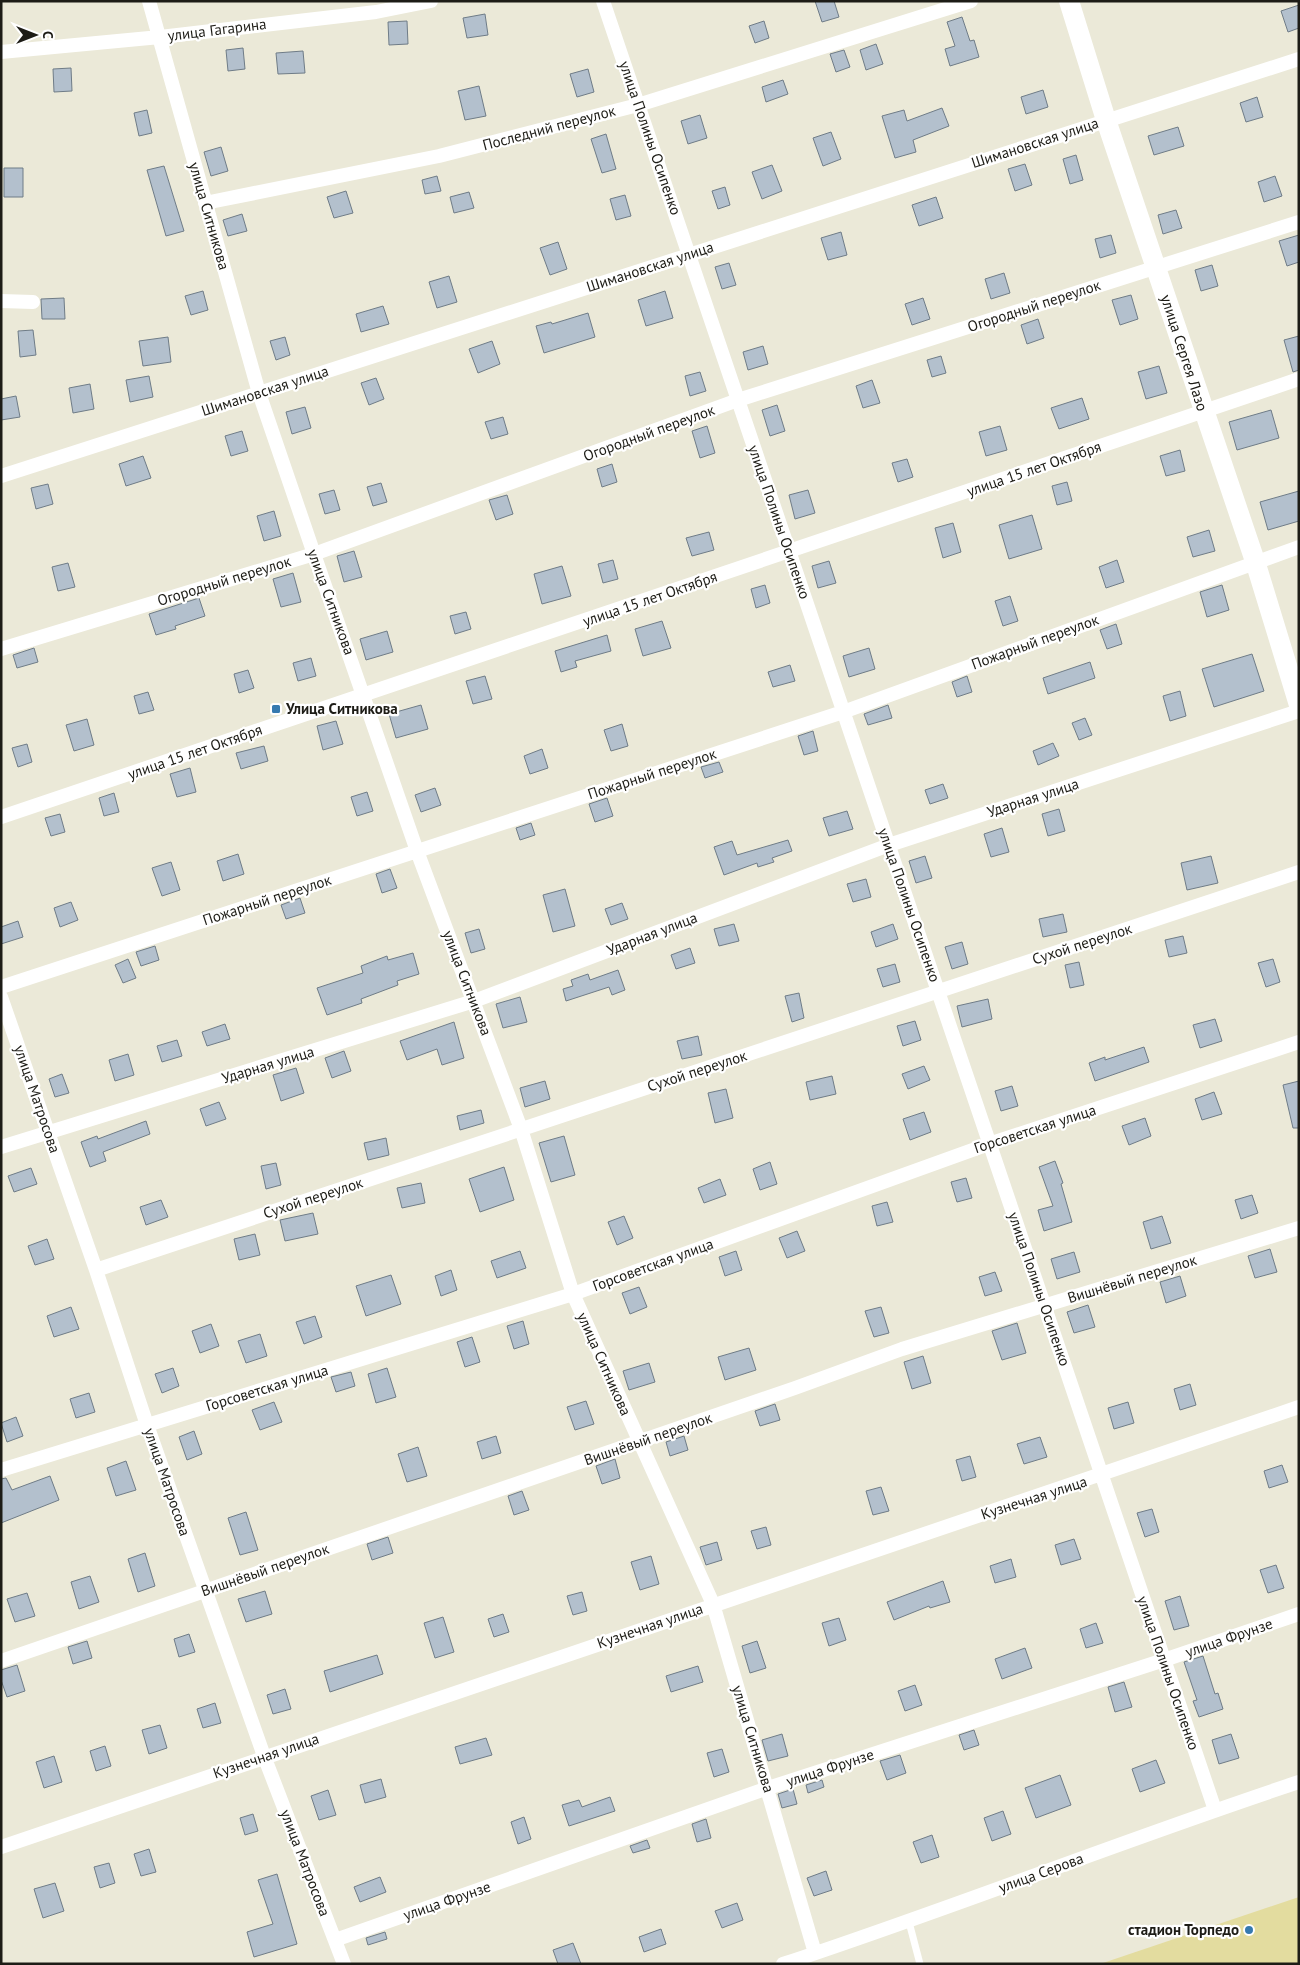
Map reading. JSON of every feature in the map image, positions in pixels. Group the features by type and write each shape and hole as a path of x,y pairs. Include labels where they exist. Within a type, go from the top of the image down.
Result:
{"main road":[{"name":"улица Сергея Лазо","path":"1069,1 1106,120 1255,561 1299,704"}],"street":[{"name":"улица Ситникова","path":"149,1 260,393 314,554 417,851 521,1129 573,1294 713,1604 815,1953"},
{"name":"улица Гагарина","path":"1,52 160,37 376,12 431,1"},
{"name":"улица Полины Осипенко","path":"603,1 1215,1810"},
{"name":"Последний переулок","path":"205,203 439,156 638,105 971,1"},
{"name":"Шимановская улица","path":"1,476 1299,59"},
{"name":"Огородный переулок","path":"1,649 314,554 738,400 1299,222"},
{"path":"1,301 33,302"},
{"name":"улица 15 лет Октября","path":"1,817 1299,379"},
{"name":"Пожарный переулок","path":"1,987 843,712 1255,561 1299,547"},
{"name":"Ударная улица","path":"1,1147 474,1001 889,845 1299,711"},
{"name":"Сухой переулок","path":"96,1270 1299,872"},
{"name":"улица Матросова","path":"1,997 49,1132 147,1424 264,1756 344,1964"},
{"name":"Горсоветская улица","path":"1,1470 573,1294 989,1144 1299,1042"},
{"name":"Вишнёвый переулок","path":"1,1662 639,1442 902,1349 1299,1228"},
{"name":"Кузнечная улица","path":"1,1847 264,1756 1299,1407"},
{"name":"улица Фрунзе","path":"335,1940 768,1788 1164,1660 1299,1614"},
{"name":"улица Серова","path":"783,1964 909,1922 1215,1810 1299,1782"}],"lane":[{"path":"909,1922 920,1964"}],"shaded area":[{"name":"стадион Торпедо","path":"1299,1897 1299,1964 1100,1964"}],"building":[{"path":"815,1 834,1 839,17 822,22"},
{"path":"1299,5 1299,28 1288,32 1281,11"},
{"path":"485,14 488,35 467,38 463,18"},
{"path":"962,17 970,41 974,40 979,57 950,66 945,49 955,46 947,22"},
{"path":"407,21 408,44 389,45 388,22"},
{"path":"764,21 769,38 755,43 749,26"},
{"path":"876,44 883,64 866,70 860,50"},
{"path":"243,48 245,69 228,71 226,50"},
{"path":"844,50 850,67 836,72 830,54"},
{"path":"303,51 305,73 278,74 276,53"},
{"path":"71,68 72,91 54,92 53,69"},
{"path":"588,69 594,92 577,97 570,74"},
{"path":"783,80 788,94 766,102 762,87"},
{"path":"479,86 486,116 465,120 458,91"},
{"path":"1043,90 1048,107 1026,114 1021,97"},
{"path":"1257,97 1263,117 1246,122 1240,103"},
{"path":"942,108 949,126 913,140 916,152 895,158 882,116 904,110 907,121"},
{"path":"147,110 152,133 139,136 134,113"},
{"path":"700,115 707,138 688,144 681,121"},
{"path":"1178,127 1184,146 1154,155 1148,136"},
{"path":"831,132 841,159 823,166 813,138"},
{"path":"606,134 616,169 602,173 591,139"},
{"path":"221,147 228,171 211,176 204,152"},
{"path":"1076,155 1083,180 1070,184 1063,159"},
{"path":"1025,164 1032,185 1015,191 1008,169"},
{"path":"772,165 782,191 762,199 752,172"},
{"path":"164,166 184,231 166,236 147,170"},
{"path":"4,168 23,168 23,197 4,197"},
{"path":"437,176 441,191 425,194 422,180"},
{"path":"1275,176 1282,196 1264,202 1258,182"},
{"path":"725,187 730,205 718,209 712,191"},
{"path":"346,191 353,213 334,218 327,197"},
{"path":"469,192 474,208 454,213 450,197"},
{"path":"625,195 631,216 616,220 610,199"},
{"path":"936,197 943,218 919,226 912,205"},
{"path":"1176,210 1182,228 1163,234 1158,215"},
{"path":"242,214 247,231 228,236 223,220"},
{"path":"841,232 847,255 828,260 821,238"},
{"path":"1111,235 1116,253 1100,258 1095,239"},
{"path":"1299,235 1299,262 1287,266 1279,241"},
{"path":"558,242 567,269 550,275 540,248"},
{"path":"729,263 736,285 722,289 715,267"},
{"path":"1212,265 1218,286 1201,291 1195,270"},
{"path":"1004,273 1010,293 991,299 985,279"},
{"path":"449,276 457,302 437,308 429,282"},
{"path":"203,291 208,310 191,315 185,296"},
{"path":"665,291 673,318 646,326 638,300"},
{"path":"1131,295 1138,319 1120,325 1112,300"},
{"path":"64,298 65,319 42,319 41,299"},
{"path":"923,298 930,319 912,325 905,304"},
{"path":"383,306 389,324 361,332 356,314"},
{"path":"588,313 595,337 544,353 536,326 551,322 552,324"},
{"path":"1038,319 1044,338 1027,344 1021,325"},
{"path":"33,330 36,355 20,357 18,331"},
{"path":"1299,336 1299,370 1293,372 1284,340"},
{"path":"168,337 171,362 143,366 139,341"},
{"path":"285,337 290,355 276,360 270,341"},
{"path":"492,341 500,364 478,373 469,349"},
{"path":"763,346 768,364 748,370 743,352"},
{"path":"941,356 946,373 932,377 927,360"},
{"path":"1159,366 1167,393 1146,399 1138,372"},
{"path":"700,372 706,391 690,396 685,376"},
{"path":"149,376 153,397 130,402 126,380"},
{"path":"376,378 384,399 369,405 361,383"},
{"path":"872,380 880,403 863,408 856,386"},
{"path":"90,384 94,409 73,413 69,388"},
{"path":"16,396 20,417 1,420 1,399"},
{"path":"1082,398 1089,419 1059,429 1051,408"},
{"path":"777,405 785,431 770,436 762,410"},
{"path":"305,407 311,428 292,434 286,412"},
{"path":"1271,410 1279,438 1237,450 1229,422"},
{"path":"503,417 508,434 491,439 485,422"},
{"path":"707,426 715,453 700,458 692,431"},
{"path":"1000,426 1007,450 986,456 979,432"},
{"path":"242,431 248,451 231,456 225,436"},
{"path":"1180,450 1185,471 1166,476 1160,456"},
{"path":"143,456 151,478 126,486 119,464"},
{"path":"907,459 913,477 898,482 892,463"},
{"path":"612,464 617,482 602,487 597,469"},
{"path":"1067,482 1072,501 1057,505 1052,486"},
{"path":"381,483 387,502 373,506 367,487"},
{"path":"48,484 53,504 36,509 31,488"},
{"path":"334,490 340,510 325,514 319,494"},
{"path":"808,490 815,513 795,519 789,495"},
{"path":"1299,491 1299,521 1268,530 1260,502"},
{"path":"507,495 513,514 496,520 489,500"},
{"path":"274,511 281,536 264,541 257,516"},
{"path":"1032,515 1042,549 1009,559 999,525"},
{"path":"953,523 961,552 943,558 935,528"},
{"path":"1209,530 1215,551 1193,557 1187,537"},
{"path":"709,532 714,550 692,556 686,538"},
{"path":"354,551 362,577 344,582 337,556"},
{"path":"613,560 618,579 603,583 598,564"},
{"path":"1117,560 1124,582 1106,588 1099,567"},
{"path":"829,561 836,583 818,588 812,566"},
{"path":"68,563 75,587 58,591 52,567"},
{"path":"562,566 571,596 542,604 534,574"},
{"path":"293,573 301,602 281,607 273,579"},
{"path":"765,585 770,603 756,608 751,589"},
{"path":"1222,585 1229,610 1207,617 1200,592"},
{"path":"1010,596 1018,621 1003,626 995,601"},
{"path":"199,598 205,616 175,626 176,629 156,635 149,614"},
{"path":"466,612 471,629 455,634 450,616"},
{"path":"662,621 671,648 643,656 635,629"},
{"path":"1116,624 1122,644 1107,649 1100,630"},
{"path":"387,631 393,652 366,660 360,639"},
{"path":"607,635 611,651 575,661 577,667 561,672 555,651"},
{"path":"34,648 38,662 17,668 13,655"},
{"path":"869,648 875,669 849,677 843,656"},
{"path":"1252,654 1264,691 1214,707 1202,669"},
{"path":"311,658 316,676 298,681 293,663"},
{"path":"1090,662 1095,678 1048,694 1043,678"},
{"path":"790,665 795,681 773,687 768,672"},
{"path":"248,670 254,688 239,693 234,674"},
{"path":"485,676 492,699 473,704 466,681"},
{"path":"967,676 972,692 957,697 952,682"},
{"path":"1180,691 1186,716 1170,721 1163,696"},
{"path":"148,692 154,710 139,714 134,696"},
{"path":"421,705 428,729 396,738 389,714"},
{"path":"888,705 892,718 868,725 864,714"},
{"path":"1085,718 1092,735 1079,740 1072,723"},
{"path":"87,719 94,745 74,751 66,725"},
{"path":"336,721 343,744 323,750 317,726"},
{"path":"622,724 628,746 611,751 604,730"},
{"path":"813,731 818,751 804,755 798,736"},
{"path":"1053,743 1059,756 1038,765 1033,751"},
{"path":"27,744 32,762 18,767 12,748"},
{"path":"264,746 268,761 241,769 236,753"},
{"path":"542,749 548,768 530,774 524,756"},
{"path":"719,762 723,772 705,778 701,767"},
{"path":"190,768 196,792 177,797 170,774"},
{"path":"943,784 948,798 930,804 925,790"},
{"path":"435,788 441,805 421,812 415,795"},
{"path":"367,792 373,811 357,816 351,797"},
{"path":"114,793 119,812 104,816 99,798"},
{"path":"607,798 613,816 595,822 589,804"},
{"path":"1059,809 1065,831 1048,836 1042,814"},
{"path":"847,811 853,829 829,836 823,818"},
{"path":"60,814 65,832 51,836 45,818"},
{"path":"531,823 535,835 520,840 516,828"},
{"path":"1002,828 1009,852 991,857 984,834"},
{"path":"788,840 792,851 772,858 774,862 758,867 757,863 724,875 714,847 732,841 737,855"},
{"path":"238,854 244,874 223,881 217,861"},
{"path":"925,856 932,878 916,883 909,861"},
{"path":"1211,856 1218,883 1187,890 1181,863"},
{"path":"171,862 180,890 162,896 152,868"},
{"path":"390,869 397,888 382,893 376,874"},
{"path":"866,879 871,897 853,902 847,884"},
{"path":"565,889 575,926 553,932 543,895"},
{"path":"300,898 305,913 286,919 281,905"},
{"path":"71,902 78,920 60,927 54,908"},
{"path":"622,903 628,919 611,925 605,909"},
{"path":"1063,914 1067,932 1043,937 1039,919"},
{"path":"18,921 23,937 1,944 1,927"},
{"path":"734,924 739,941 719,946 714,929"},
{"path":"893,924 898,939 876,947 871,932"},
{"path":"479,929 485,949 471,953 465,933"},
{"path":"1183,936 1187,953 1169,957 1165,940"},
{"path":"962,942 968,964 952,969 945,947"},
{"path":"155,946 159,960 141,966 136,952"},
{"path":"690,948 695,963 676,969 671,955"},
{"path":"413,953 419,974 397,981 398,985 361,999 362,1003 327,1015 317,988 363,973 361,966 387,956 388,960"},
{"path":"128,959 136,978 123,983 115,965"},
{"path":"1273,959 1280,982 1266,987 1258,963"},
{"path":"1079,962 1084,985 1070,988 1065,965"},
{"path":"895,964 900,982 883,987 877,969"},
{"path":"618,970 625,990 612,995 609,987 566,1001 563,989 573,986 571,980 588,974 590,980"},
{"path":"799,993 804,1018 792,1022 785,996"},
{"path":"520,997 527,1022 503,1028 496,1004"},
{"path":"988,999 992,1019 962,1027 957,1006"},
{"path":"1215,1019 1222,1041 1200,1048 1193,1025"},
{"path":"915,1021 921,1040 903,1046 897,1026"},
{"path":"454,1022 464,1058 442,1065 437,1049 407,1060 400,1041"},
{"path":"225,1024 230,1039 207,1046 202,1032"},
{"path":"698,1036 702,1055 682,1059 677,1041"},
{"path":"177,1040 182,1056 162,1062 157,1046"},
{"path":"1144,1047 1149,1062 1095,1081 1089,1063 1105,1057 1105,1060"},
{"path":"344,1051 351,1071 332,1078 325,1058"},
{"path":"128,1054 134,1075 115,1081 109,1060"},
{"path":"924,1066 930,1080 908,1089 902,1074"},
{"path":"296,1068 304,1093 281,1101 273,1075"},
{"path":"62,1074 69,1093 55,1097 49,1079"},
{"path":"832,1076 836,1094 810,1100 806,1082"},
{"path":"545,1081 550,1099 525,1107 520,1088"},
{"path":"1299,1081 1299,1128 1293,1128 1283,1085"},
{"path":"1012,1086 1018,1106 1001,1111 995,1091"},
{"path":"726,1089 733,1118 715,1123 708,1093"},
{"path":"1214,1092 1222,1114 1202,1120 1195,1099"},
{"path":"219,1102 226,1119 206,1126 200,1109"},
{"path":"481,1110 484,1123 460,1130 457,1116"},
{"path":"924,1112 931,1132 910,1140 903,1119"},
{"path":"1145,1118 1151,1136 1129,1145 1122,1126"},
{"path":"146,1121 150,1134 103,1152 106,1161 90,1167 81,1142 97,1136 98,1139"},
{"path":"564,1136 575,1175 551,1182 539,1143"},
{"path":"386,1138 389,1155 368,1160 364,1143"},
{"path":"1055,1161 1063,1183 1061,1184 1072,1222 1044,1231 1038,1210 1053,1206 1039,1167"},
{"path":"770,1162 777,1184 760,1190 753,1169"},
{"path":"276,1163 281,1185 266,1189 261,1166"},
{"path":"504,1167 514,1200 480,1212 469,1179"},
{"path":"31,1168 37,1184 14,1192 8,1176"},
{"path":"966,1178 972,1198 957,1202 951,1182"},
{"path":"720,1179 726,1195 704,1203 698,1188"},
{"path":"421,1183 425,1203 402,1208 397,1188"},
{"path":"1252,1195 1258,1213 1241,1219 1235,1200"},
{"path":"161,1200 168,1217 146,1225 140,1207"},
{"path":"887,1202 893,1222 877,1226 872,1206"},
{"path":"313,1213 318,1234 285,1241 280,1220"},
{"path":"624,1216 633,1238 617,1245 608,1222"},
{"path":"1162,1216 1171,1243 1151,1249 1143,1222"},
{"path":"797,1231 805,1251 787,1258 779,1238"},
{"path":"255,1234 260,1255 239,1260 234,1239"},
{"path":"47,1239 54,1259 35,1265 28,1246"},
{"path":"1270,1249 1277,1272 1255,1278 1248,1256"},
{"path":"520,1251 526,1268 497,1278 491,1261"},
{"path":"736,1251 742,1270 725,1276 719,1257"},
{"path":"1074,1252 1080,1272 1057,1279 1051,1259"},
{"path":"451,1270 457,1290 441,1296 435,1276"},
{"path":"995,1272 1002,1291 985,1296 979,1277"},
{"path":"391,1275 401,1304 366,1316 356,1286"},
{"path":"1180,1276 1186,1296 1166,1303 1160,1282"},
{"path":"639,1287 647,1307 630,1314 622,1293"},
{"path":"1088,1305 1095,1327 1074,1333 1067,1312"},
{"path":"71,1307 79,1329 54,1337 47,1316"},
{"path":"881,1307 889,1333 874,1337 865,1311"},
{"path":"315,1316 322,1337 304,1344 296,1322"},
{"path":"523,1321 529,1344 514,1349 507,1326"},
{"path":"1017,1323 1026,1353 1002,1360 992,1331"},
{"path":"211,1324 219,1346 200,1353 192,1331"},
{"path":"260,1334 267,1356 246,1363 238,1341"},
{"path":"472,1337 480,1362 465,1367 457,1342"},
{"path":"749,1348 756,1370 725,1380 718,1357"},
{"path":"923,1356 931,1383 912,1389 904,1362"},
{"path":"649,1363 655,1382 629,1390 623,1371"},
{"path":"173,1368 179,1386 162,1393 155,1374"},
{"path":"387,1368 396,1397 376,1403 368,1374"},
{"path":"351,1372 355,1386 336,1392 331,1377"},
{"path":"1190,1384 1196,1405 1180,1410 1174,1389"},
{"path":"89,1393 95,1412 76,1418 70,1399"},
{"path":"586,1401 594,1424 575,1430 567,1407"},
{"path":"274,1402 282,1422 260,1430 252,1410"},
{"path":"1128,1402 1134,1423 1114,1429 1108,1408"},
{"path":"775,1404 780,1420 760,1426 755,1411"},
{"path":"16,1417 23,1436 7,1442 1,1423"},
{"path":"194,1431 202,1454 187,1460 179,1437"},
{"path":"496,1436 501,1453 482,1459 477,1442"},
{"path":"684,1436 688,1450 670,1456 666,1442"},
{"path":"1040,1437 1047,1457 1024,1464 1017,1444"},
{"path":"418,1447 427,1476 407,1482 398,1454"},
{"path":"970,1456 976,1477 962,1481 956,1460"},
{"path":"615,1459 620,1478 602,1484 596,1466"},
{"path":"126,1461 136,1490 116,1496 107,1468"},
{"path":"1282,1465 1288,1482 1269,1488 1264,1471"},
{"path":"50,1476 59,1500 1,1523 1,1479 6,1478 12,1490"},
{"path":"881,1487 889,1511 873,1515 866,1491"},
{"path":"522,1491 529,1510 514,1515 508,1496"},
{"path":"1152,1509 1159,1532 1145,1537 1137,1513"},
{"path":"246,1512 258,1550 240,1555 228,1518"},
{"path":"766,1527 771,1545 757,1549 751,1531"},
{"path":"388,1537 393,1553 372,1560 367,1544"},
{"path":"1074,1539 1081,1559 1061,1565 1055,1545"},
{"path":"717,1542 722,1560 706,1565 700,1547"},
{"path":"145,1553 155,1586 138,1592 128,1559"},
{"path":"651,1556 659,1584 640,1590 631,1562"},
{"path":"1011,1559 1016,1577 995,1583 990,1566"},
{"path":"1276,1565 1284,1588 1268,1593 1260,1570"},
{"path":"90,1576 99,1602 79,1609 71,1582"},
{"path":"943,1581 950,1602 930,1608 929,1606 894,1620 887,1602"},
{"path":"265,1591 272,1614 246,1622 238,1599"},
{"path":"582,1592 587,1611 573,1615 567,1596"},
{"path":"27,1593 35,1616 15,1622 7,1599"},
{"path":"1180,1596 1189,1626 1174,1630 1165,1601"},
{"path":"503,1614 509,1632 494,1637 488,1619"},
{"path":"443,1617 454,1652 435,1658 424,1623"},
{"path":"839,1618 846,1640 829,1646 822,1623"},
{"path":"1096,1623 1103,1643 1086,1648 1080,1629"},
{"path":"189,1634 195,1652 179,1657 174,1639"},
{"path":"87,1641 92,1658 73,1664 68,1647"},
{"path":"757,1641 766,1668 750,1673 742,1646"},
{"path":"1025,1648 1032,1668 1002,1679 995,1659"},
{"path":"377,1655 383,1674 330,1692 324,1671"},
{"path":"1203,1656 1215,1694 1218,1693 1223,1709 1199,1717 1193,1701 1197,1700 1184,1662"},
{"path":"17,1665 25,1691 7,1697 1,1680 1,1670"},
{"path":"698,1666 703,1682 671,1692 666,1676"},
{"path":"1124,1682 1132,1707 1115,1712 1108,1687"},
{"path":"915,1685 922,1705 905,1711 898,1691"},
{"path":"285,1689 291,1709 273,1714 267,1695"},
{"path":"215,1703 221,1723 203,1728 197,1709"},
{"path":"160,1725 167,1748 149,1754 142,1730"},
{"path":"974,1730 979,1745 964,1750 959,1735"},
{"path":"782,1734 788,1756 768,1761 762,1740"},
{"path":"1231,1734 1239,1758 1219,1764 1212,1740"},
{"path":"486,1738 492,1755 460,1764 455,1747"},
{"path":"105,1746 111,1766 96,1771 90,1751"},
{"path":"722,1749 729,1772 714,1777 707,1753"},
{"path":"900,1755 906,1773 887,1780 880,1761"},
{"path":"54,1756 62,1782 44,1788 36,1762"},
{"path":"1156,1760 1165,1783 1140,1792 1132,1769"},
{"path":"1060,1775 1071,1805 1036,1818 1025,1788"},
{"path":"381,1779 386,1797 365,1803 360,1785"},
{"path":"822,1780 824,1787 808,1793 806,1785"},
{"path":"793,1789 797,1804 782,1808 778,1794"},
{"path":"328,1790 336,1815 319,1820 311,1796"},
{"path":"610,1797 615,1811 569,1826 562,1805 579,1800 582,1807"},
{"path":"1003,1811 1011,1834 992,1841 984,1818"},
{"path":"253,1814 258,1831 245,1835 240,1818"},
{"path":"524,1817 531,1839 518,1844 511,1822"},
{"path":"706,1819 711,1838 697,1842 692,1824"},
{"path":"932,1835 939,1857 921,1863 913,1842"},
{"path":"647,1840 650,1848 633,1853 630,1846"},
{"path":"149,1849 156,1872 141,1876 134,1854"},
{"path":"109,1863 115,1883 100,1888 94,1867"},
{"path":"826,1871 832,1890 814,1896 807,1878"},
{"path":"277,1874 297,1944 254,1957 247,1932 273,1924 258,1880"},
{"path":"380,1877 386,1892 360,1902 354,1887"},
{"path":"55,1883 64,1911 43,1918 34,1889"},
{"path":"737,1903 743,1920 722,1928 715,1911"},
{"path":"661,1929 666,1944 644,1952 639,1937"},
{"path":"385,1932 387,1939 368,1945 366,1938"},
{"path":"573,1943 581,1964 558,1964 553,1950"}],"place":[{"name":"Улица Ситникова","path":"276,709"},
{"name":"стадион Торпедо","path":"1249,1930"}]}
